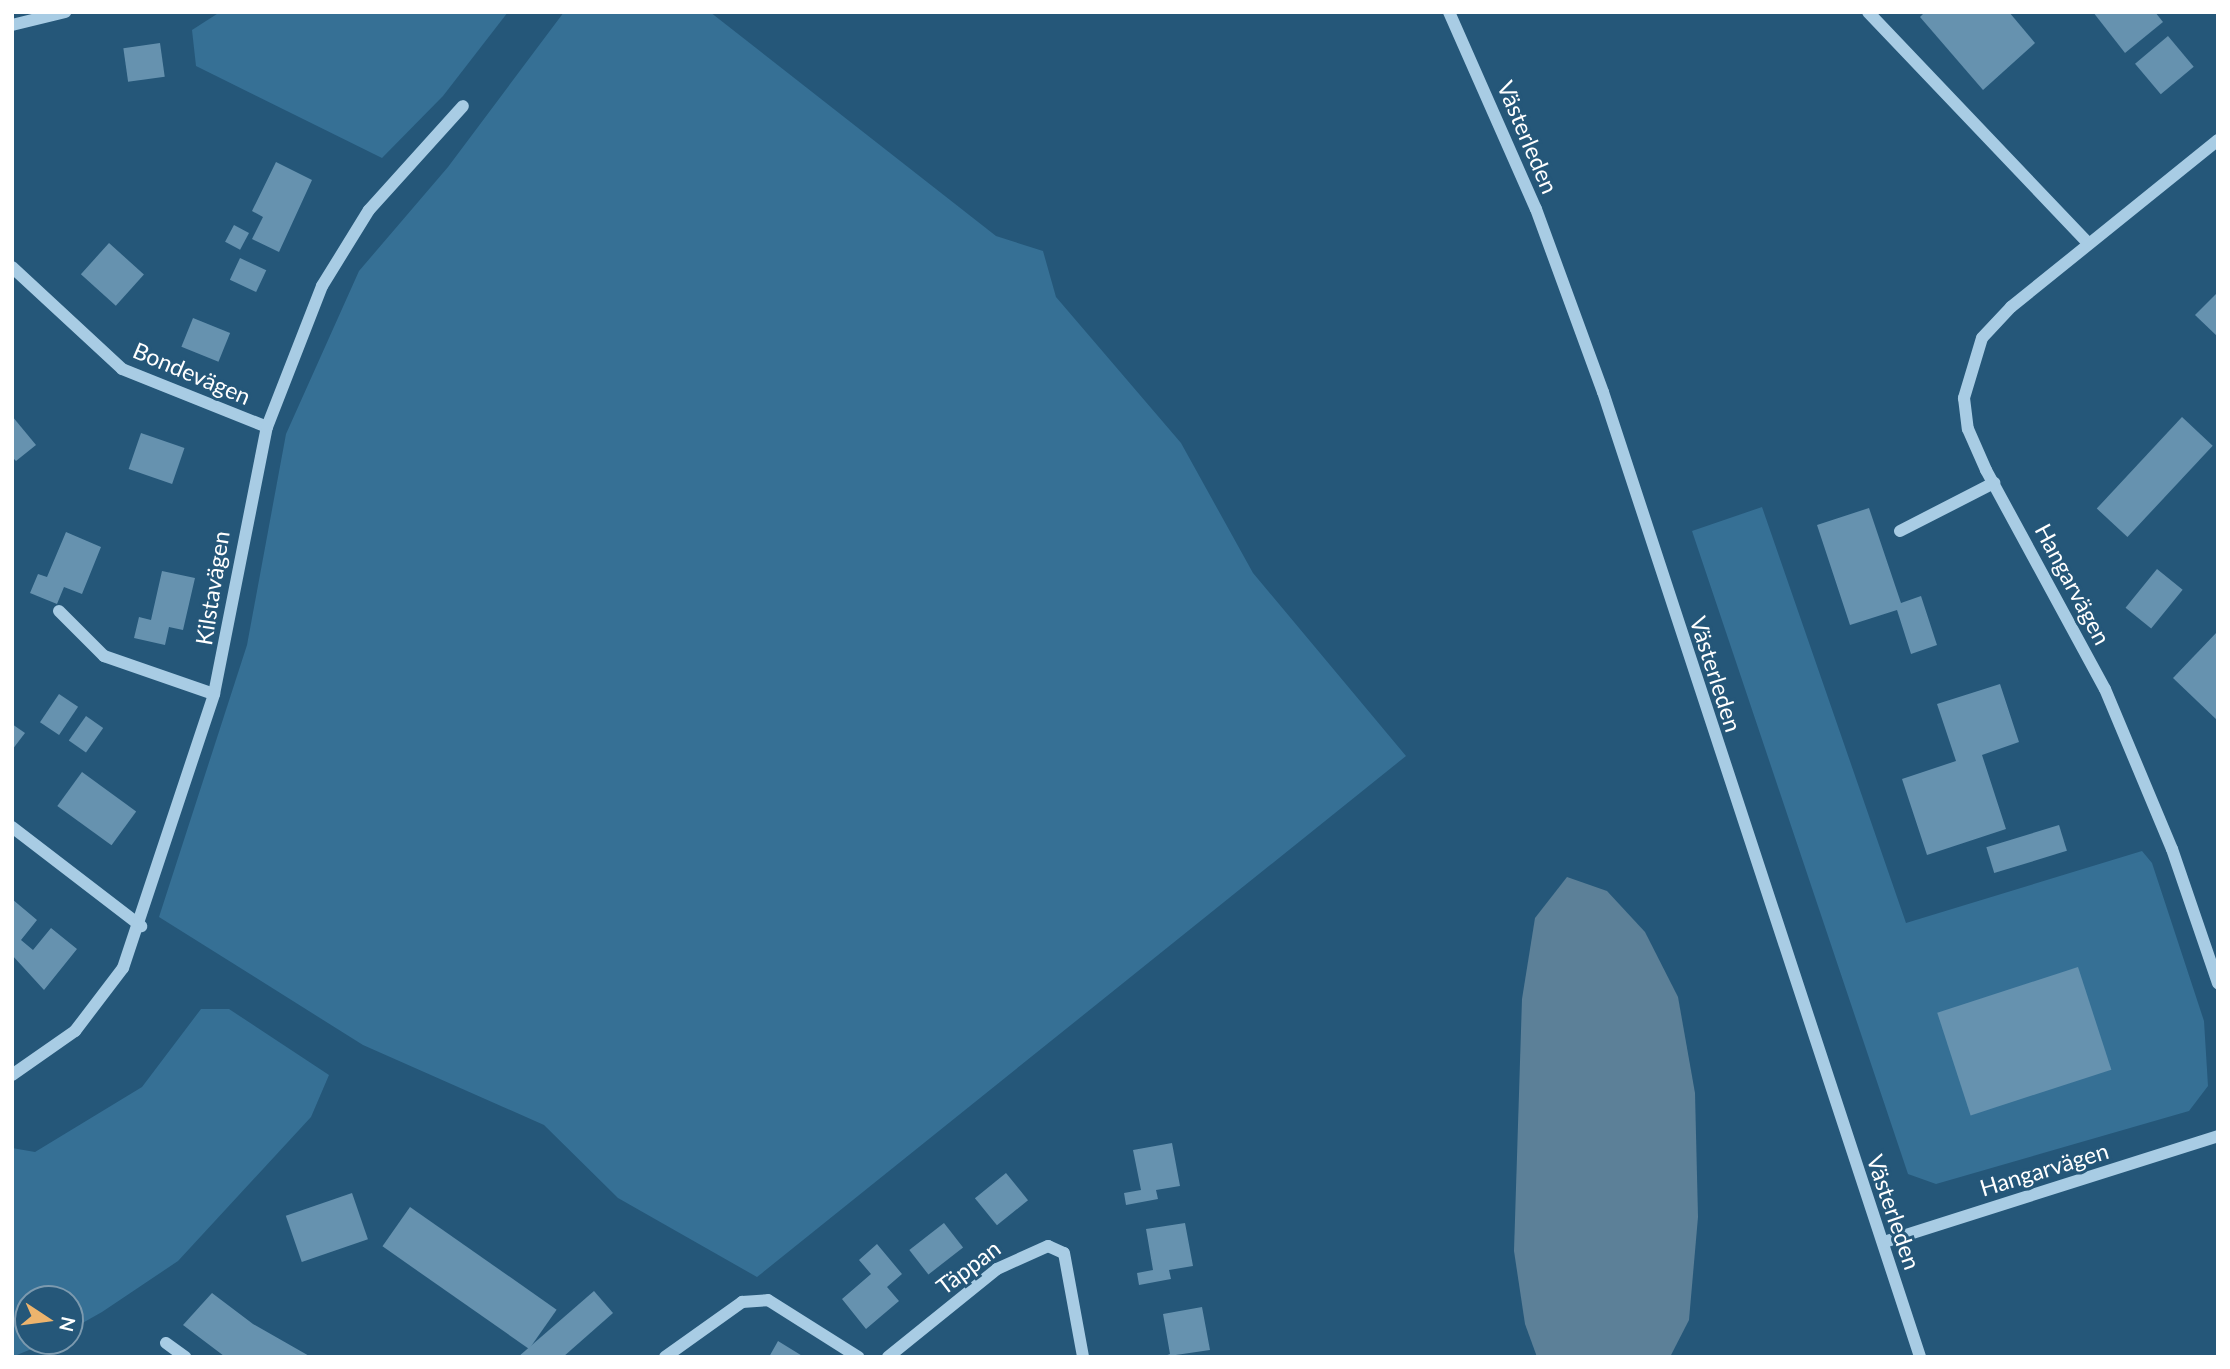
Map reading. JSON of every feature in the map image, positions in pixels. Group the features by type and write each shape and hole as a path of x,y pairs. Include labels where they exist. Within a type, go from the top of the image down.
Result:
{"street":[{"path":"12,25 65,12"},
{"name":"Västerleden","path":"1450,12 1536,209 1603,392 1808,1031 1884,1242 1920,1357"},
{"path":"1868,12 2088,243"},
{"name":"Kilstavägen","path":"12,1075 75,1031 101,1002 141,926 214,694 267,427 344,246 463,106"},
{"name":"Hangarvägen","path":"2218,139 2011,307 1982,338 1969,366 1968,429 1994,483 2105,689 2172,849 2218,983"},
{"name":"Bondevägen","path":"13,270 122,369 267,427"},
{"path":"1900,531 1994,483"},
{"path":"59,611 104,656 214,694"},
{"path":"12,827 141,926"},
{"name":"Hangarvägen","path":"1884,1242 2218,1136"},
{"name":"Täppan","path":"887,1357 997,1269 1048,1246 1064,1252 1083,1357"},
{"path":"665,1357 742,1302 768,1300 858,1357"},
{"path":"166,1343 185,1357"}],"shaded area":[{"path":"220,12 508,12 443,96 382,158 196,66 192,30"},
{"path":"564,12 710,12 996,236 1043,251 1056,297 1181,443 1253,573 1406,756 757,1277 618,1198 544,1125 363,1045 159,917 247,645 286,434 359,271 448,167"},
{"path":"1762,507 1906,923 2142,851 2152,863 2204,1021 2208,1086 2189,1111 1936,1184 1908,1174 1692,531"},
{"path":"1567,877 1607,891 1645,932 1678,997 1695,1093 1698,1217 1689,1320 1670,1357 1537,1357 1525,1324 1514,1251 1522,999 1535,918"},
{"path":"201,1009 229,1009 329,1075 311,1117 178,1261 102,1312 84,1322 84,1285 14,1285 14,1355 17,1355 12,1357 12,1148 35,1152 142,1087"}],"building":[{"path":"1925,12 2009,12 2035,43 1983,90 1920,17"},
{"path":"2093,12 2155,12 2163,22 2125,53"},
{"path":"2168,36 2194,67 2161,94 2135,64"},
{"path":"160,43 165,77 128,82 123,48"},
{"path":"276,162 312,180 279,252 252,239 263,217 252,211"},
{"path":"234,225 249,233 240,250 225,242"},
{"path":"109,243 144,274 116,306 81,274"},
{"path":"240,258 266,270 256,292 230,280"},
{"path":"2218,292 2218,337 2195,315"},
{"path":"193,318 230,333 218,362 181,347"},
{"path":"12,416 36,445 16,461 12,457"},
{"path":"2182,417 2213,446 2127,537 2097,508"},
{"path":"141,433 184,448 172,484 129,469"},
{"path":"1869,508 1901,603 1921,596 1937,645 1911,654 1897,610 1850,625 1817,525"},
{"path":"66,532 101,547 82,594 64,587 57,604 30,593 38,574 47,577"},
{"path":"2157,569 2183,590 2151,629 2126,608"},
{"path":"162,571 195,578 183,630 169,627 165,645 134,638 139,617 151,620"},
{"path":"2218,631 2218,721 2173,678"},
{"path":"2000,684 2019,742 1982,755 2006,829 1927,855 1902,779 1956,761 1937,704"},
{"path":"59,694 78,707 59,735 40,722"},
{"path":"86,716 103,728 86,753 69,741"},
{"path":"12,724 25,733 12,750"},
{"path":"82,772 136,811 112,845 57,806"},
{"path":"2059,825 2067,851 1994,873 1986,847"},
{"path":"12,899 37,920 21,940 33,950 51,928 77,949 44,990 12,955"},
{"path":"2078,967 2111,1070 1971,1115 1937,1013"},
{"path":"1172,1143 1180,1186 1156,1190 1158,1199 1126,1205 1124,1193 1141,1190 1133,1150"},
{"path":"1006,1173 1028,1200 997,1225 975,1198"},
{"path":"352,1193 368,1239 302,1262 286,1216"},
{"path":"410,1207 557,1310 529,1349 382,1246"},
{"path":"944,1223 963,1247 928,1275 909,1250"},
{"path":"1185,1223 1193,1266 1169,1270 1171,1279 1139,1285 1137,1273 1153,1270 1146,1229"},
{"path":"877,1244 902,1274 887,1287 899,1301 866,1329 842,1299 871,1274 859,1260"},
{"path":"594,1291 613,1313 563,1357 518,1357"},
{"path":"212,1293 253,1324 311,1357 224,1356 183,1325"},
{"path":"1202,1307 1210,1350 1162,1357 1170,1354 1163,1314"},
{"path":"778,1341 804,1357 769,1357"}]}
